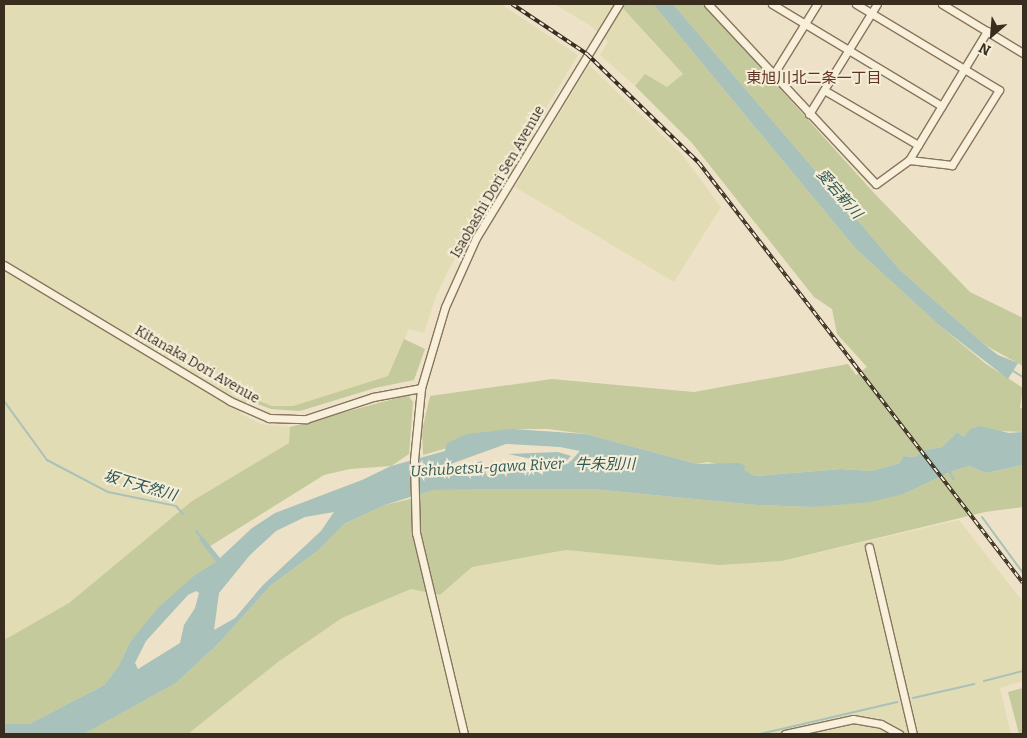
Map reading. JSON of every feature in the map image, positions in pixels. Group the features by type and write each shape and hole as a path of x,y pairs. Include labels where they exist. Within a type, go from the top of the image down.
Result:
{"street":[{"name":"Isaobashi Dori Sen Avenue","path":"464,734 422,569 415,502 422,388 445,307 476,238 619,4"},
{"path":"708,4 773,76 876,184 909,160 987,31"},
{"path":"772,4 942,106"},
{"path":"773,76 817,4"},
{"path":"856,4 999,90 952,165 909,160"},
{"path":"809,114 877,4"},
{"path":"942,4 1023,52"},
{"path":"824,90 918,145"},
{"name":"Kitanaka Dori Avenue","path":"4,265 230,401 269,418 306,419 374,397 422,388"},
{"path":"869,547 913,734"},
{"path":"785,734 853,719 881,724 898,734"}],"shaded area":[{"path":"4,4 501,4 578,55 450,267 436,296 424,333 409,329 388,376 293,406 272,406 249,397 240,413 261,424 290,427 289,443 192,501 69,603 4,640"},
{"path":"554,4 619,4 683,74 667,87 645,74 635,86 600,55 608,42 591,26"},
{"path":"589,65 681,153 721,207 674,282 515,187"},
{"path":"959,520 1023,602 1023,681 1000,688 1011,734 188,734 278,662 342,618 411,589 440,595 472,567 566,550 719,565 782,561"}],"green space":[{"path":"619,4 653,4 856,249 940,326 986,364 1023,388 1020,408 1023,408 1023,432 974,430 964,437 957,432 942,447 925,450 915,457 903,456 900,463 871,471 841,469 755,476 743,470 708,462 697,464 586,434 548,429 513,429 423,455 422,431 430,396 552,379 694,392 848,364 856,375 867,367 837,334 832,309 814,297 692,143 635,86 645,74 667,87 683,74"},
{"path":"673,4 704,4 874,193 970,292 1023,318 1023,366 985,345 900,270"},
{"path":"404,339 425,349 414,380 375,388 300,411 271,409 247,400 249,397 272,406 293,406 388,376"},
{"path":"408,395 413,402 409,454 391,466 350,469 324,475 207,548 217,562 196,574 130,642 118,667 104,685 29,724 4,724 4,640 69,603 192,501 289,443 290,427"},
{"path":"1023,465 1023,507 985,512 782,561 719,565 566,550 472,567 440,595 411,589 342,618 278,662 188,734 84,734 176,683 220,642 270,586 320,549 344,524 385,505 414,498 415,488 592,489 756,505 813,507 904,494 950,472 969,466 986,473"},
{"path":"1023,688 1023,734 1019,734 1008,692"}],"water":[{"path":"653,4 673,4 900,270 985,345 998,355 1018,363 1008,379 940,326 856,249"},
{"name":"牛朱別川","path":"980,426 1009,433 1023,432 1023,465 986,473 969,466 950,472 904,494 870,502 813,507 756,505 592,489 432,490 385,505 344,524 320,549 270,586 220,642 176,683 84,734 4,734 4,724 29,724 104,685 118,667 130,642 159,607 196,574 216,562 199,539 202,536 220,558 252,528 275,513 362,480 391,466 445,451 447,443 467,434 513,429 586,434 697,464 740,463 745,466 744,470 755,476 841,469 871,471 900,463 903,456 915,457 925,450 942,447 957,432 964,437 970,429","holes":["506,444 560,447 580,451 570,462 563,464 571,456 558,452 508,454 551,463 546,467 487,476 482,461 475,463 480,476 459,476 434,470","334,512 321,531 263,585 235,618 214,630 219,593 250,555 276,531 305,517","196,591 199,593 195,608 184,625 180,643 138,669 135,663 146,641 188,595"]}],"waterway":[{"name":"愛宕新川","path":"1013,371 1023,377"},
{"name":"坂下天然川","path":"4,401 47,460 108,492 176,506 183,514"},
{"path":"949,471 954,480"},
{"path":"982,517 1023,573"},
{"name":"坂下天然川","path":"196,531 201,537"},
{"path":"984,681 1023,671"},
{"path":"913,698 974,684"},
{"path":"760,734 897,702"}],"railway":[{"path":"512,4 587,54 699,163 1023,583"}],"district":[{"name":"東旭川北二条一丁目","path":"814,79"}],"water label":[{"name":"Ushubetsu-gawa River","path":"487,468"}]}
